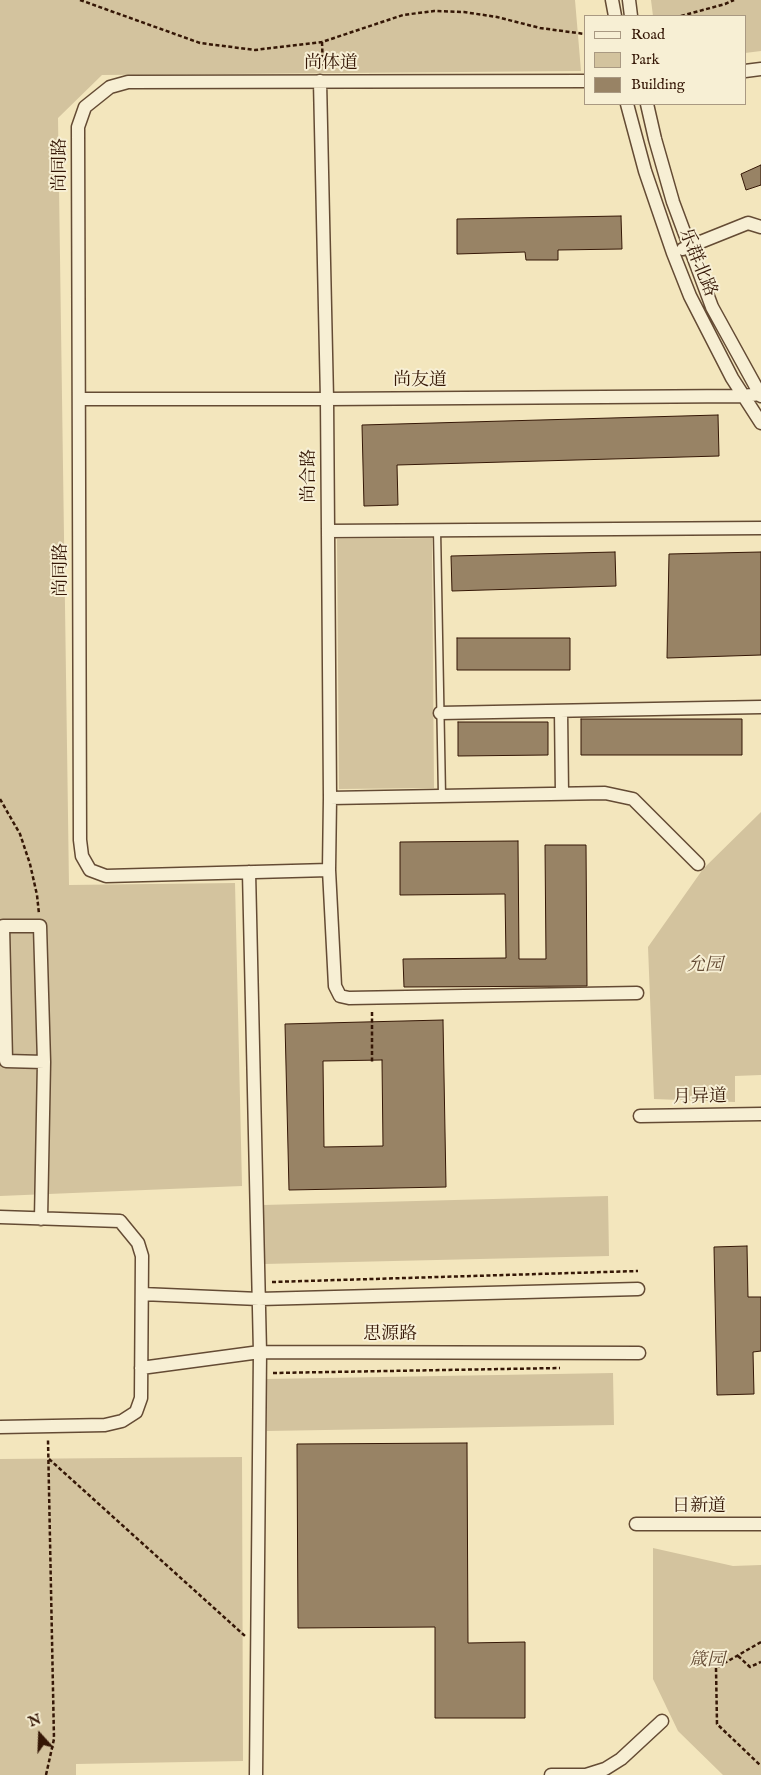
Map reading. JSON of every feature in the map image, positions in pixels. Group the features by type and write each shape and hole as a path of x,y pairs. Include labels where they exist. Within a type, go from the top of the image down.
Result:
{"street":[{"path":"612,0 615,15"},
{"path":"629,0 632,15"},
{"path":"746,71 761,69"},
{"name":"尚合路","path":"322,81 327,399 329,870 335,986 340,996 372,998"},
{"name":"尚体道","path":"85,107 110,87 128,82 584,81"},
{"name":"乐群北路","path":"627,105 645,171 690,296 742,396 761,423"},
{"name":"乐群北路","path":"647,105 671,193 712,307 761,395"},
{"name":"尚同路","path":"85,107 78,127 80,840 82,856 90,870 106,876 329,870"},
{"path":"673,253 748,223 761,227"},
{"name":"尚友道","path":"79,399 761,395"},
{"path":"328,530 761,528"},
{"path":"440,713 761,707"},
{"path":"561,711 562,794"},
{"path":"330,798 605,793 633,799 698,864"},
{"path":"250,872 260,1352 256,1775"},
{"path":"41,1219 44,1062 40,926 3,926 6,1061 44,1062"},
{"path":"372,998 637,993"},
{"name":"月异道","path":"640,1116 761,1114"},
{"path":"0,1218 120,1221 138,1243 142,1256 141,1398 136,1412 122,1420 105,1425 0,1427"},
{"path":"142,1294 258,1299 638,1289"},
{"name":"思源路","path":"141,1368 260,1352 639,1353"},
{"name":"日新道","path":"636,1524 761,1524"},
{"path":"551,1775 586,1775 605,1769 621,1759 662,1720"}],"lane":[{"path":"437,530 442,796"}],"path":[{"path":"80,0 200,43 255,50 322,42 403,15 434,11 464,12 497,17 540,28 584,34"},
{"path":"685,15 734,0"},
{"path":"322,42 322,81"},
{"path":"0,799 20,834 30,864 37,896 40,926"},
{"path":"372,998 372,1063"},
{"path":"258,1282 638,1271"},
{"path":"259,1374 569,1368"},
{"path":"46,1775 54,1739 48,1426"},
{"path":"49,1459 257,1647"},
{"path":"761,1642 716,1668 717,1724 761,1766"},
{"path":"737,1655 750,1667 761,1662"}],"green space":[{"path":"0,0 575,0 581,71 102,75 58,118 69,885 235,883 242,1186 0,1196"},
{"path":"651,0 761,0 761,51 746,53 746,15 653,15"},
{"path":"432,538 434,788 339,789 337,539"},
{"name":"允园","path":"761,812 761,1075 735,1076 735,1102 654,1099 648,947 703,869"},
{"path":"608,1196 609,1256 264,1264 263,1205"},
{"path":"613,1373 614,1425 267,1431 266,1379"},
{"path":"242,1457 243,1761 76,1764 76,1775 0,1775 0,1459"},
{"name":"箴园","path":"653,1548 733,1566 761,1565 761,1775 723,1775 678,1731 653,1679"}],"building":[{"path":"761,165 761,185 746,190 741,174"},
{"path":"621,216 622,249 558,250 558,260 526,260 525,252 457,254 457,219"},
{"path":"718,415 719,456 397,465 398,505 364,506 362,425"},
{"path":"615,552 616,586 452,591 451,556"},
{"path":"761,552 761,655 667,658 669,554"},
{"path":"457,638 570,638 570,670 457,670"},
{"path":"581,719 742,719 742,755 581,755"},
{"path":"458,722 548,722 548,755 458,756"},
{"path":"518,841 519,959 546,959 545,845 586,845 587,986 404,987 403,959 506,958 505,894 400,895 400,842"},
{"path":"443,1020 446,1187 289,1190 285,1024","holes":["382,1060 383,1146 324,1147 323,1061"]},
{"path":"747,1246 748,1297 761,1297 761,1351 753,1352 754,1394 717,1395 714,1247"},
{"path":"467,1443 468,1643 525,1642 525,1718 435,1718 435,1627 298,1628 297,1444"}]}
